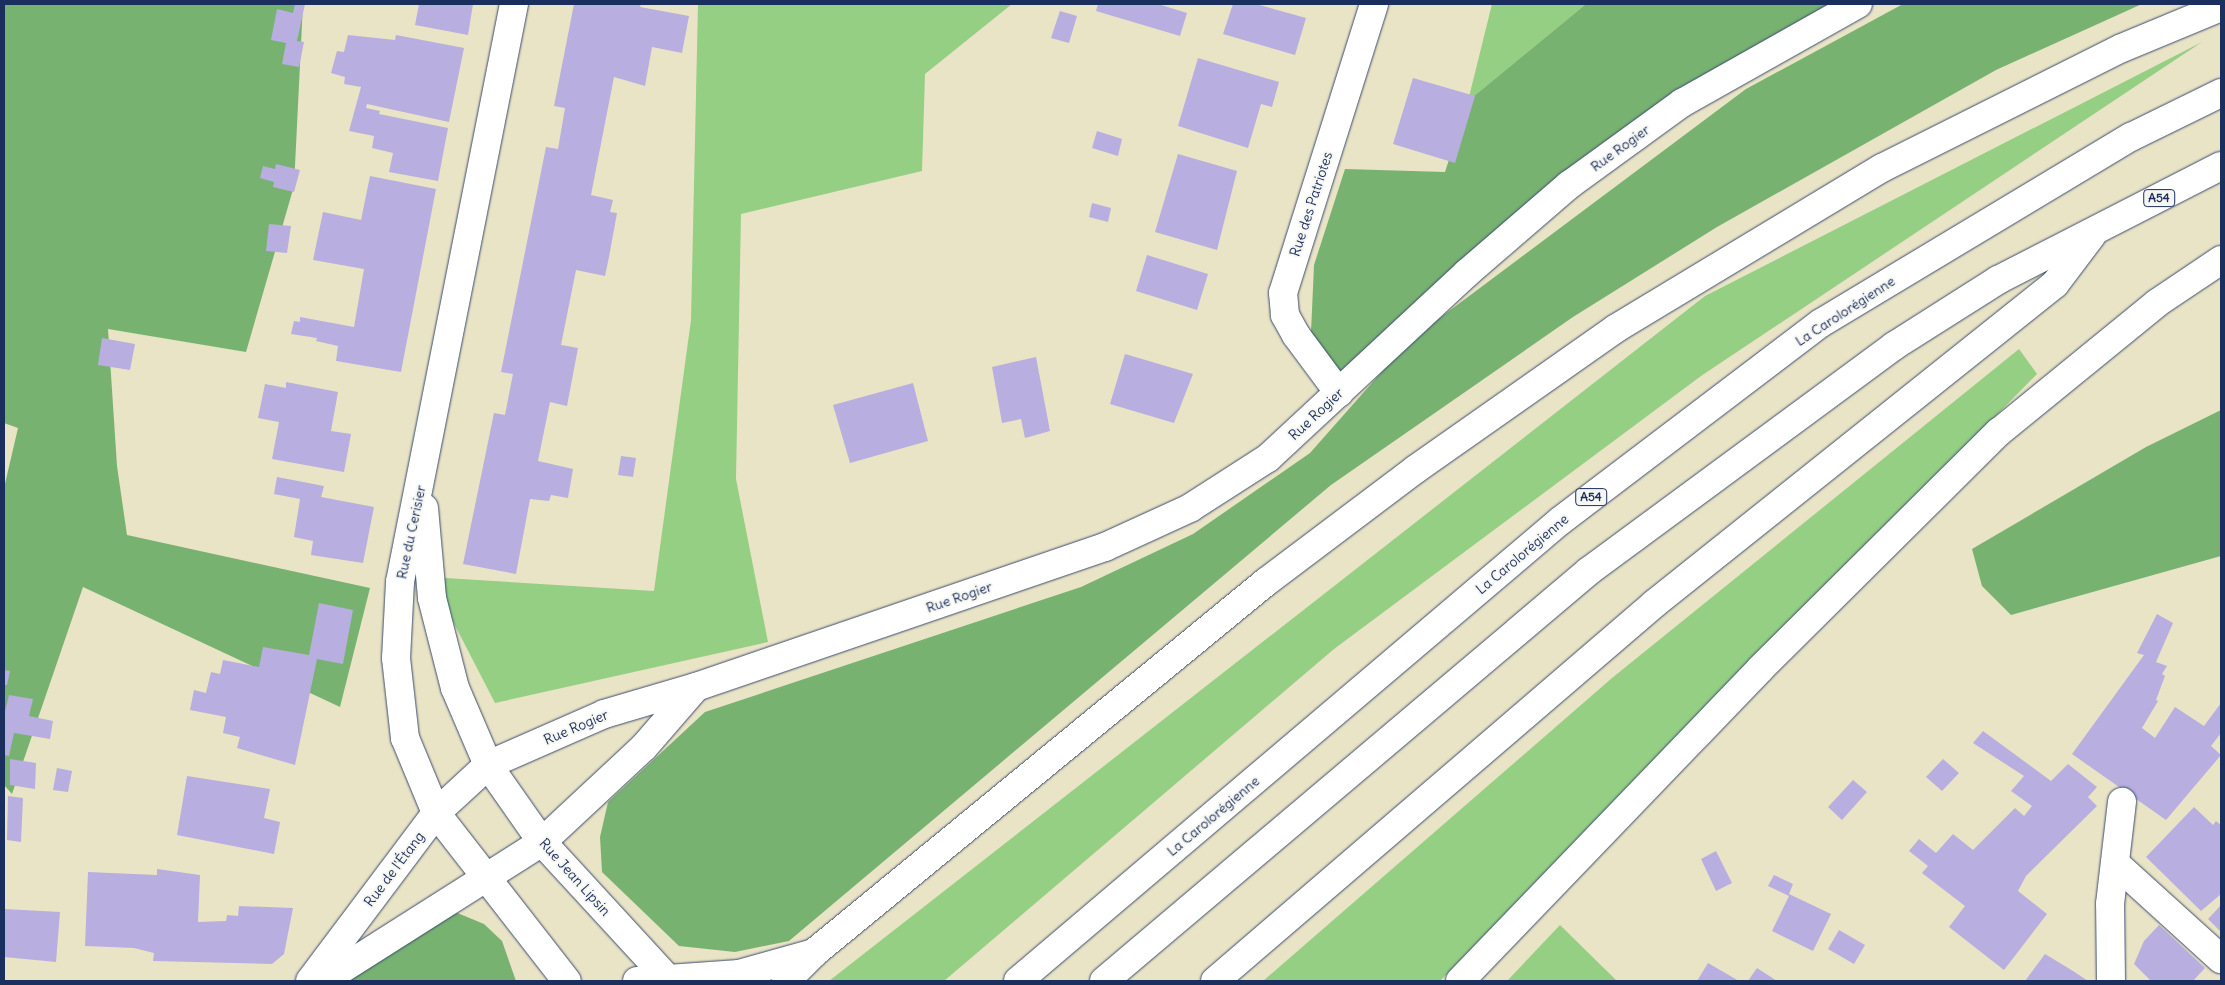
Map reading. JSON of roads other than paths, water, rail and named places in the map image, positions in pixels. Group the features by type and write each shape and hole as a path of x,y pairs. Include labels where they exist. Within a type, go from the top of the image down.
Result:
{"main road":[{"path":"422,479 514,4"},
{"name":"Rue des Patriotes","path":"1339,393 1296,335 1285,315 1283,293 1374,4"},
{"name":"Rue Rogier","path":"488,765 604,714 696,687 1105,548 1190,508 1268,458 1467,273 1569,185 1682,103 1858,4"},
{"path":"786,981 815,952 1266,582 1416,469 1615,329 1882,168 2122,48 2221,7"},
{"name":"La Carolorégienne","path":"1018,981 1560,520 1821,323 2132,137 2221,92"},
{"name":"A54","path":"1104,981 1589,571 1894,346 1998,280 2221,166"},
{"name":"A54","path":"1215,981 1654,604 2055,284 2096,230"},
{"path":"1460,981 1760,669 1999,432 2157,303 2221,260"},
{"name":"Rue du Cerisier","path":"422,479 432,598 456,688 488,765"},
{"name":"Rue du Cerisier","path":"422,479 400,582 396,658 405,738 436,813"},
{"path":"323,981 485,880 542,842 644,747 696,687"},
{"name":"Rue de l'Étang","path":"310,981 436,813 488,765"},
{"name":"Rue Jean Lipsin","path":"488,765 542,842 669,980"},
{"path":"2111,981 2110,904 2122,802"},
{"path":"436,813 485,880 567,981"},
{"path":"2115,863 2221,959"},
{"path":"637,981 739,974 815,952"}]}
